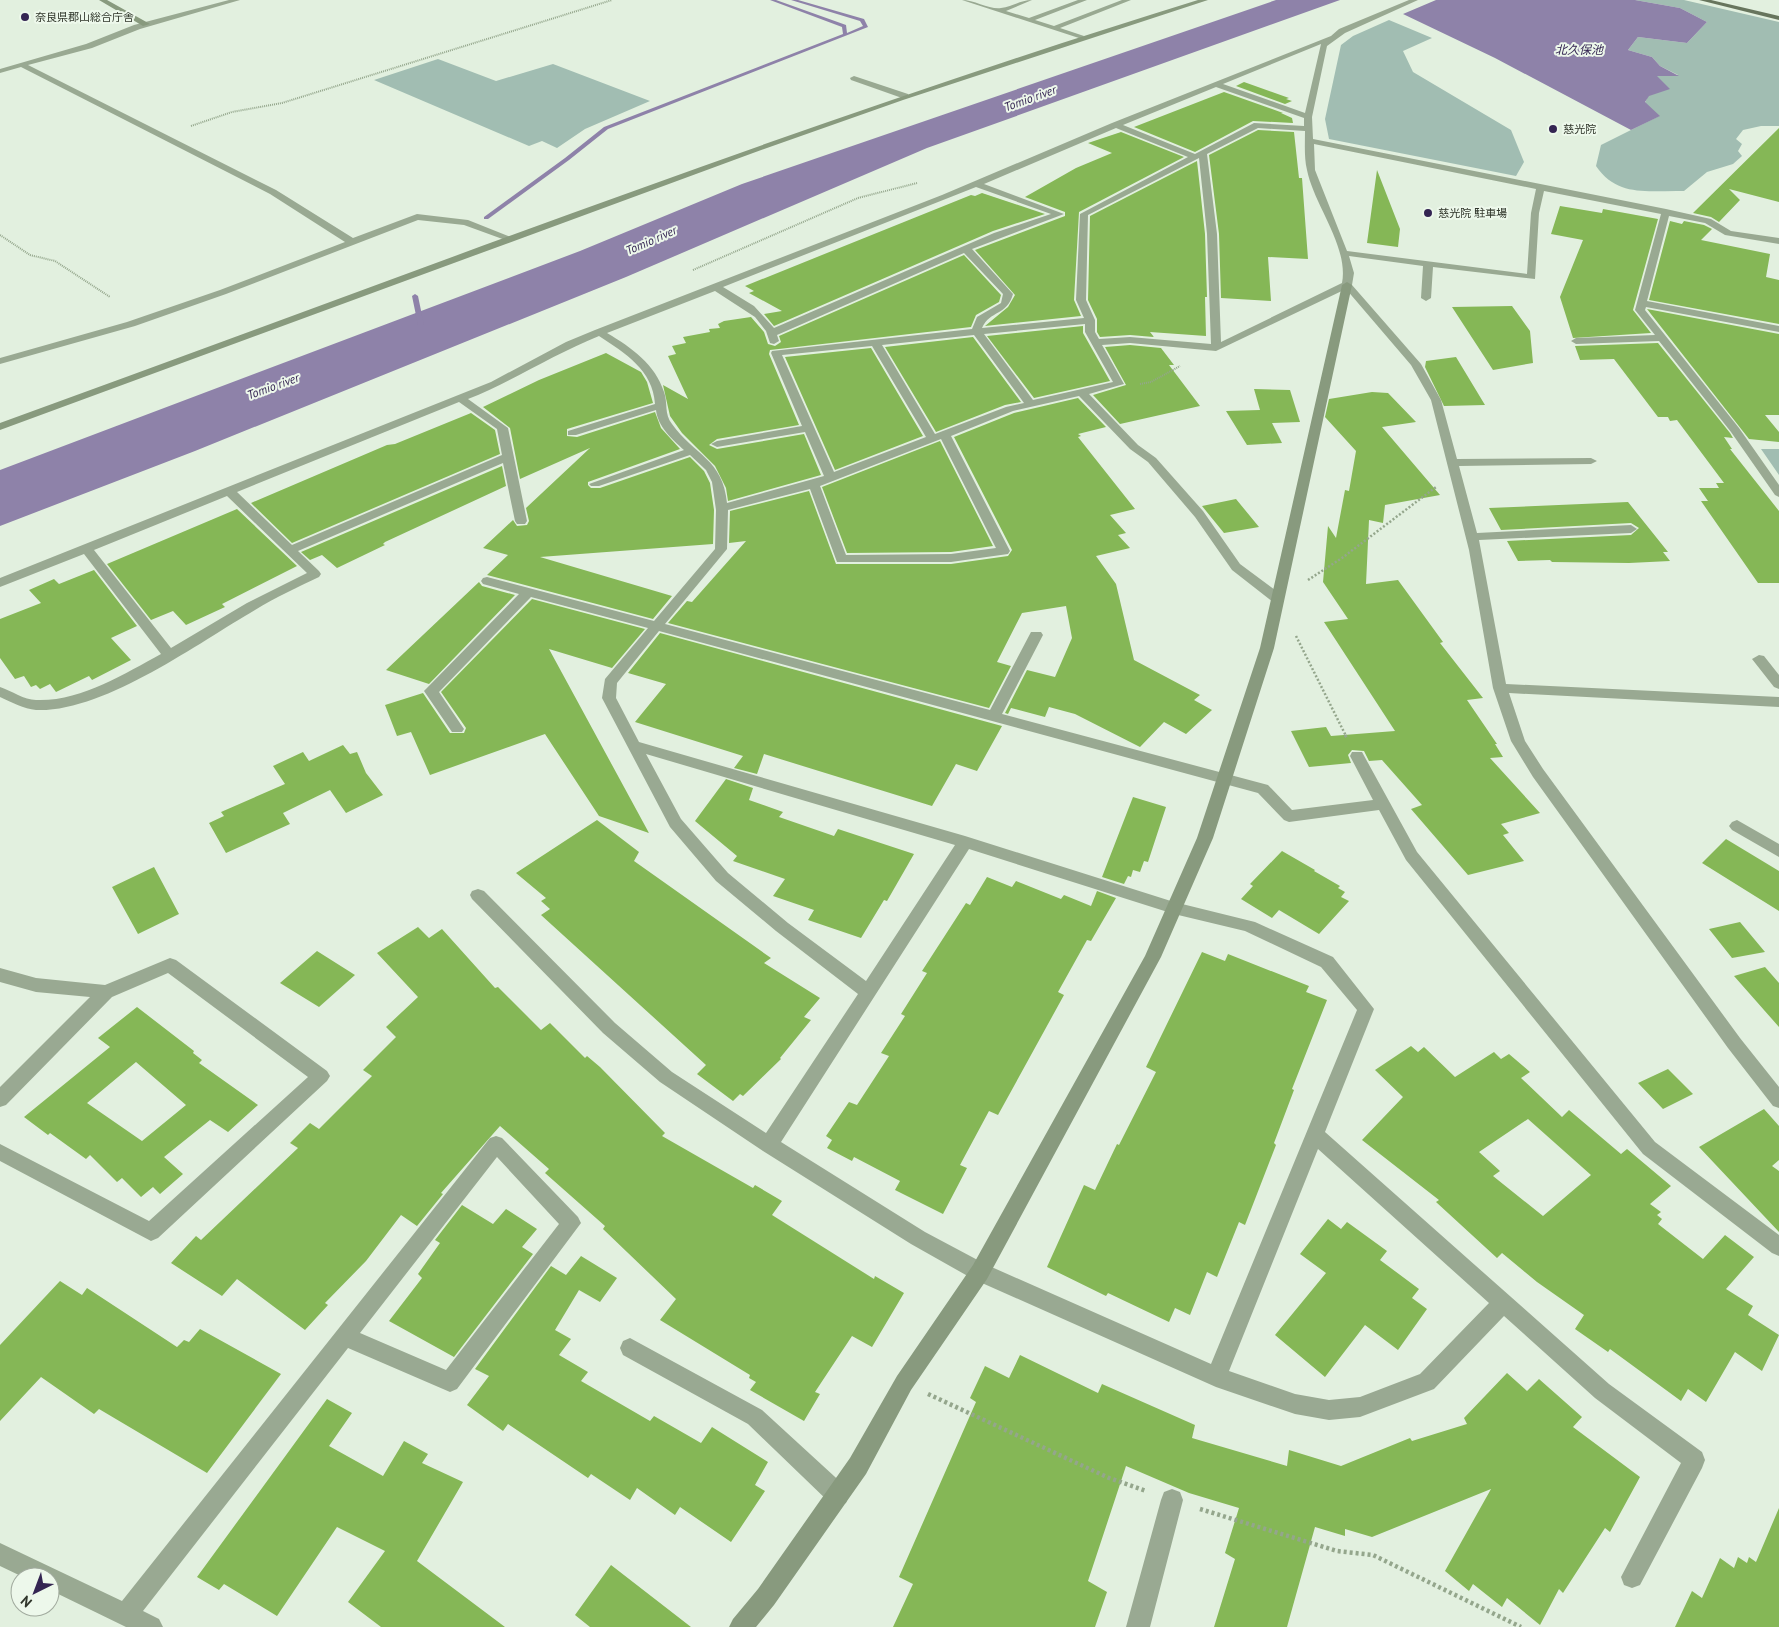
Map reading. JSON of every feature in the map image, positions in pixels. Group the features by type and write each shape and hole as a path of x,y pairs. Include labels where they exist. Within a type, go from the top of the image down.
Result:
{"main road":[{"path":"1702,0 1779,18"}],"street":[{"path":"102,0 146,24"},
{"path":"0,71 89,46 146,24 237,0"},
{"path":"0,427 769,143 1082,37 1205,0"},
{"path":"0,583 495,384 570,344 598,332 976,184 1115,125 1330,38 1364,21 1416,0"},
{"path":"741,1627 858,1466 904,1383 980,1272 1112,1035 1153,957 1204,838 1226,778 1267,648 1347,285 1349,272 1344,253 1311,170 1308,129 1308,117 1324,45 1330,38"},
{"path":"22,65 166,136 273,192 352,242"},
{"path":"854,78 905,96"},
{"path":"1217,85 1308,117"},
{"path":"1115,125 1199,155"},
{"path":"720,508 832,478 1010,409 1119,384 1090,332 1090,320 1080,300 1084,214 1257,125 1308,129"},
{"path":"1309,141 1448,171 1666,212 1708,221 1728,233 1779,241"},
{"path":"1199,155 1212,234 1216,348"},
{"path":"772,333 997,236 1060,214 976,184"},
{"path":"1344,253 1532,277 1534,213 1541,187"},
{"path":"1666,212 1640,310 1735,430 1779,493"},
{"path":"0,361 131,324 417,217 465,222 511,239"},
{"path":"966,249 1008,294 1005,304 981,319 976,330"},
{"path":"1426,298 1428,264"},
{"path":"1096,342 1130,340 1216,348 1347,285"},
{"path":"1347,285 1416,364 1436,400 1471,537 1500,688 1518,741 1538,773 1734,1043 1779,1100"},
{"path":"714,286 759,314 772,333 776,353 832,478"},
{"path":"1642,303 1779,329"},
{"path":"776,353 976,330 1090,320"},
{"path":"976,330 1030,405"},
{"path":"598,332 627,349 645,365 657,383 663,420 714,473 720,508 721,549 658,627 610,682 609,698 636,746 675,824 722,877 782,927 868,992"},
{"path":"1576,341 1662,338"},
{"path":"875,342 933,440"},
{"path":"1082,393 1134,447 1152,460 1199,514 1236,566 1278,599"},
{"path":"460,398 502,428 521,521"},
{"path":"572,433 662,405"},
{"path":"717,444 809,428"},
{"path":"814,484 841,558 951,558 1004,551 945,435"},
{"path":"595,484 691,451"},
{"path":"290,550 508,457"},
{"path":"1454,468 1591,461"},
{"path":"0,692 35,705 58,703 101,690 169,654 246,609 314,574 229,491"},
{"path":"1471,537 1631,529"},
{"path":"86,548 169,654"},
{"path":"487,581 1226,778 1263,789 1289,816 1382,804"},
{"path":"457,729 431,691 528,592"},
{"path":"994,716 1036,635"},
{"path":"1759,659 1779,684"},
{"path":"1500,688 1779,702"},
{"path":"636,746 964,842 1174,908 1249,926 1326,962 1366,1009 1216,1377"},
{"path":"1357,756 1411,856 1649,1148 1779,1247"},
{"path":"1737,826 1779,851"},
{"path":"768,1145 964,842"},
{"path":"478,895 609,1028 666,1077 768,1145 918,1238 980,1272 1216,1377 1295,1404 1329,1410 1360,1407 1427,1382 1503,1303"},
{"path":"0,1099 106,992 170,965 321,1076 151,1232 0,1152"},
{"path":"0,975 36,985 106,992"},
{"path":"1315,1135 1602,1391 1694,1460 1632,1577"},
{"path":"126,1615 345,1336 496,1144 572,1223 450,1382 345,1336"},
{"path":"630,1348 755,1418 838,1494"},
{"path":"1138,1627 1172,1500"},
{"path":"0,1554 27,1567"},
{"path":"60,1583 151,1627"}],"lane":[{"path":"1000,11 1029,0"},
{"path":"1030,20 1086,0"},
{"path":"1054,28 1128,0"},
{"path":"972,1 1082,37"},
{"path":"1096,3 1110,7"}],"path":[{"path":"166,136 219,116 282,103 612,0"},
{"path":"0,235 30,255 55,261 110,297"},
{"path":"1119,384 1151,382 1216,348"},
{"path":"1357,756 1324,697 1278,599 1342,558 1454,468"},
{"path":"904,1383 1109,1478 1172,1500 1337,1551 1373,1555 1521,1627"}],"green space":[{"path":"1635,0 1684,0 1779,22 1779,126 1761,126 1743,130 1736,139 1742,144 1738,151 1742,156 1733,164 1707,172 1684,191 1646,191 1624,188 1605,176 1596,166 1601,145 1659,116 1645,103 1656,76 1678,75 1660,66 1652,57 1628,50 1638,37 1687,43 1707,22 1680,8"},
{"path":"1389,20 1432,38 1403,51 1413,72 1511,130 1524,162 1516,176 1329,139 1325,119 1341,45 1353,36"},
{"path":"438,59 496,81 553,64 650,101 585,129 557,148 542,141 529,146 374,80"},
{"path":"1761,449 1779,449 1779,475"}],"water":[{"name":"Tomio river","path":"1276,0 1340,0 927,148 626,277 195,451 0,526 0,470 580,251 742,184"},
{"name":"北久保池","path":"1436,0 1635,0 1680,8 1707,22 1687,43 1638,37 1628,50 1652,57 1660,66 1679,76 1657,76 1670,89 1649,96 1645,102 1660,116 1631,130 1495,58 1403,14"}],"building":[{"path":"1244,82 1289,98 1286,99 1292,101 1285,104 1236,86"},
{"path":"1224,92 1283,113 1281,113 1292,118 1293,123 1253,121 1195,152 1134,127"},
{"path":"1779,128 1779,202 1729,189 1740,200 1719,222 1711,217 1693,213"},
{"path":"1258,130 1294,132 1299,178 1302,178 1308,259 1268,257 1271,301 1221,298 1219,234 1209,155"},
{"path":"1121,132 1184,157 1079,212 1074,300 1081,316 985,326 1008,307 1015,295 975,250 1065,216 1065,212 1025,197 1076,168 1112,153 1088,143"},
{"path":"1197,161 1205,234 1206,336 1150,332 1154,337 1130,335 1100,337 1097,332 1097,319 1088,300 1090,216"},
{"path":"1377,170 1400,229 1398,247 1367,243"},
{"path":"982,193 1045,214 993,231 774,326 764,314 782,311 749,293 754,291 745,286 971,195 975,196"},
{"path":"1560,206 1602,213 1603,209 1658,219 1633,310 1651,333 1573,338 1560,297 1583,240 1551,234"},
{"path":"1670,221 1682,224 1684,221 1704,225 1712,229 1701,240 1770,254 1766,277 1779,280 1779,324 1649,300"},
{"path":"964,255 1001,295 999,302 976,315 971,327 770,350 769,354 799,425 717,439 709,445 717,449 804,434 821,475 728,501 726,488 715,466 682,433 670,416 663,385 688,399 668,356 676,354 672,346 686,343 683,337 710,332 709,329 720,328 718,324 724,321 751,317 764,332 768,344 775,346 781,342 779,336"},
{"path":"1512,306 1530,331 1533,363 1493,370 1452,307"},
{"path":"1647,309 1779,334 1779,415 1765,415 1779,432 1779,442 1749,439"},
{"path":"1083,326 1083,333 1110,381 1034,398 987,336"},
{"path":"973,337 1021,402 1005,405 936,432 885,347"},
{"path":"1658,343 1730,433 1733,438 1724,437 1732,449 1730,449 1779,511 1779,583 1758,583 1701,501 1708,501 1699,488 1719,488 1716,483 1724,483 1677,420 1670,421 1668,417 1658,417 1614,359 1580,360 1575,346"},
{"path":"1130,345 1161,348 1174,365 1169,365 1200,406 1120,424 1093,395 1126,385 1105,347"},
{"path":"871,348 923,436 835,470 785,357"},
{"path":"606,353 641,372 647,382 653,403 567,429 567,436 577,437 655,412 661,428 680,449 588,482 588,485 591,488 600,488 690,457 704,471 710,483 714,510 713,544 540,557 672,596 653,619 487,575 508,555 483,548 513,520 517,526 527,525 529,521 526,508 590,448 520,479 510,428 483,407 539,380"},
{"path":"1456,357 1485,405 1444,406 1425,367 1426,361"},
{"path":"1254,389 1290,390 1300,422 1272,423 1282,443 1247,445 1226,411 1260,410"},
{"path":"1372,392 1388,393 1416,422 1382,427 1440,495 1385,505 1383,523 1369,520 1366,584 1398,580 1443,642 1440,643 1483,698 1467,700 1497,744 1495,744 1503,757 1490,758 1540,813 1501,824 1509,833 1503,835 1524,861 1468,875 1411,809 1422,805 1382,760 1369,761 1364,751 1352,750 1348,755 1351,763 1309,767 1291,731 1326,727 1331,736 1395,731 1324,622 1348,619 1323,582 1328,526 1336,538 1345,490 1349,491 1356,451 1325,417 1329,399"},
{"path":"1078,398 1106,427 1078,434 1081,436 1078,437 1135,509 1110,515 1126,533 1118,535 1130,548 1096,556 1116,584 1134,660 1200,695 1194,700 1212,710 1186,734 1164,722 1140,747 1075,714 1049,707 1045,717 1011,708 1008,714 1005,713 1027,670 1055,677 1072,638 1066,606 1022,613 997,662 1011,666 989,708 668,623 687,601 692,602 746,541 729,543 730,511 809,491 836,564 951,564 1008,556 1012,550 954,437 1014,413"},
{"path":"471,413 495,430 500,454 292,543 251,503 387,445 395,444"},
{"path":"940,441 993,546 951,552 847,553 822,487"},
{"path":"502,466 506,486 385,542 383,544 385,545 337,568 322,555 310,560 301,552"},
{"path":"1236,499 1259,527 1224,533 1202,506"},
{"path":"1628,502 1668,552 1663,552 1670,561 1629,563 1552,562 1550,560 1518,561 1507,541 1631,535 1639,528 1631,523 1501,530 1489,508"},
{"path":"237,509 297,566 222,604 225,607 186,625 173,611 151,620 107,564"},
{"path":"94,570 137,626 111,638 131,660 92,680 89,676 56,692 50,684 40,689 36,685 31,687 24,676 15,679 0,658 0,619 41,603 29,590 54,579 59,584"},
{"path":"479,582 482,586 515,595 429,684 386,670"},
{"path":"532,599 645,629 612,668 549,649 649,833 599,816 545,734 430,775 411,732 397,736 385,705 423,693 450,733 464,733 466,728 441,692"},
{"path":"660,633 1002,726 977,771 956,764 932,806 764,754 757,774 734,768 743,756 635,722 666,684 628,673"},
{"path":"343,745 350,754 357,752 366,773 383,795 346,813 330,790 283,813 290,824 226,853 209,823 224,816 221,812 285,784 273,766 303,752 309,761"},
{"path":"726,779 753,788 749,800 783,812 779,817 834,836 838,829 914,854 887,901 884,900 861,938 808,920 814,910 773,896 785,879 733,861 737,856 695,821"},
{"path":"1133,797 1166,807 1148,862 1144,861 1140,872 1133,870 1131,877 1128,876 1124,884 1102,877"},
{"path":"597,820 639,852 634,861 771,958 764,963 820,998 804,1017 811,1020 781,1059 743,1096 740,1094 733,1101 697,1074 706,1065 541,915 550,909 541,901 546,898 516,873"},
{"path":"1726,839 1779,871 1779,911 1702,863"},
{"path":"1282,851 1340,886 1338,888 1345,892 1341,897 1349,901 1319,934 1279,910 1272,918 1241,899 1253,886 1250,884"},
{"path":"154,867 179,914 138,934 112,887"},
{"path":"987,877 1012,887 1016,881 1061,899 1064,895 1091,906 1097,891 1116,898 1091,941 1087,940 1058,992 1064,995 998,1115 989,1111 960,1165 967,1168 943,1214 895,1190 900,1181 854,1157 852,1161 827,1148 832,1140 826,1136 849,1102 857,1105 889,1056 881,1053 905,1016 901,1014 927,973 922,971 966,903 970,905"},
{"path":"1740,922 1765,952 1732,958 1709,929"},
{"path":"418,927 429,938 442,929 495,988 498,987 541,1030 550,1023 585,1058 587,1056 600,1067 665,1133 662,1136 753,1188 755,1185 782,1201 772,1215 874,1279 875,1276 904,1293 872,1347 852,1336 815,1392 820,1394 804,1421 750,1390 756,1382 749,1378 750,1375 660,1320 676,1299 603,1229 605,1226 545,1173 549,1169 500,1126 441,1193 443,1194 417,1226 401,1215 366,1261 325,1303 328,1305 305,1330 237,1279 222,1296 171,1263 196,1236 201,1240 298,1148 290,1143 310,1123 319,1129 372,1076 363,1070 396,1037 386,1027 418,997 377,953"},
{"path":"317,951 355,975 319,1007 280,983"},
{"path":"1202,952 1225,961 1228,954 1309,986 1306,992 1327,1000 1292,1089 1294,1090 1274,1143 1276,1145 1245,1225 1239,1222 1217,1277 1207,1272 1190,1315 1175,1308 1169,1322 1108,1293 1106,1296 1047,1267 1084,1185 1095,1190 1117,1144 1119,1145 1156,1072 1146,1067"},
{"path":"1765,967 1779,983 1779,1027 1734,976"},
{"path":"137,1007 194,1051 193,1053 202,1060 199,1063 258,1105 228,1132 210,1120 164,1157 183,1174 160,1194 153,1187 141,1197 122,1178 117,1182 90,1155 86,1159 24,1117 110,1047 98,1038","holes":["136,1062 186,1105 142,1141 87,1103"]},
{"path":"1411,1046 1418,1052 1424,1047 1455,1077 1494,1052 1501,1059 1509,1054 1530,1072 1521,1078 1562,1117 1569,1110 1621,1154 1627,1149 1671,1186 1650,1204 1661,1212 1657,1215 1662,1219 1658,1224 1703,1259 1725,1235 1754,1257 1726,1289 1753,1306 1748,1315 1779,1335 1762,1371 1735,1352 1706,1402 1688,1389 1681,1401 1610,1349 1608,1352 1575,1329 1584,1315 1537,1282 1502,1253 1497,1258 1436,1202 1439,1200 1362,1140 1403,1097 1375,1070","holes":["1528,1119 1591,1175 1543,1216 1493,1176 1500,1171 1479,1152"]},
{"path":"1668,1069 1693,1094 1663,1109 1638,1083"},
{"path":"1764,1109 1779,1126 1779,1160 1772,1166 1779,1171 1779,1232 1699,1147"},
{"path":"462,1205 493,1224 506,1209 537,1229 522,1247 533,1254 454,1357 389,1321 422,1278 418,1274 440,1243 435,1240"},
{"path":"1328,1219 1341,1229 1347,1222 1387,1251 1380,1260 1419,1289 1412,1298 1427,1309 1398,1350 1365,1325 1325,1377 1275,1335 1326,1273 1300,1254"},
{"path":"581,1256 617,1278 600,1302 579,1290 555,1330 571,1339 559,1355 588,1372 581,1381 650,1421 654,1416 701,1443 712,1427 768,1462 755,1485 765,1491 731,1542 680,1507 675,1515 637,1488 630,1500 591,1474 588,1478 508,1424 503,1431 467,1405 489,1376 475,1369 551,1266 566,1275"},
{"path":"60,1281 82,1295 87,1288 177,1347 184,1340 189,1342 200,1329 281,1374 207,1473 99,1409 94,1414 41,1377 0,1421 0,1345"},
{"path":"1020,1355 1098,1393 1102,1384 1195,1425 1192,1438 1287,1466 1289,1450 1341,1466 1410,1438 1412,1441 1467,1424 1464,1418 1507,1373 1527,1391 1539,1379 1582,1417 1573,1427 1640,1477 1610,1532 1605,1528 1563,1593 1559,1589 1540,1625 1507,1598 1502,1607 1473,1584 1469,1591 1445,1571 1491,1489 1372,1537 1345,1529 1345,1536 1315,1527 1287,1627 1214,1627 1235,1559 1225,1553 1239,1508 1189,1493 1126,1466 1088,1581 1107,1592 1095,1627 893,1627 913,1584 899,1577 976,1402 970,1398 985,1366 1009,1378"},
{"path":"327,1399 352,1413 329,1446 383,1476 404,1441 428,1454 422,1463 463,1482 417,1561 505,1627 381,1627 348,1602 385,1551 337,1527 277,1616 224,1584 219,1590 197,1577"},
{"path":"1779,1508 1779,1627 1675,1627 1692,1591 1702,1598 1720,1558 1734,1568 1738,1557 1747,1563 1749,1557 1756,1562"},
{"path":"611,1565 691,1627 590,1627 575,1615"}],"waterway":[{"path":"772,0 844,26 845,35"},
{"path":"486,218 606,128 866,27 862,20 793,0"},
{"path":"415,296 421,325"}],"place":[{"name":"奈良県郡山総合庁舎","path":"25,17"},
{"name":"慈光院","path":"1553,129"},
{"name":"慈光院 駐車場","path":"1428,213"}]}
